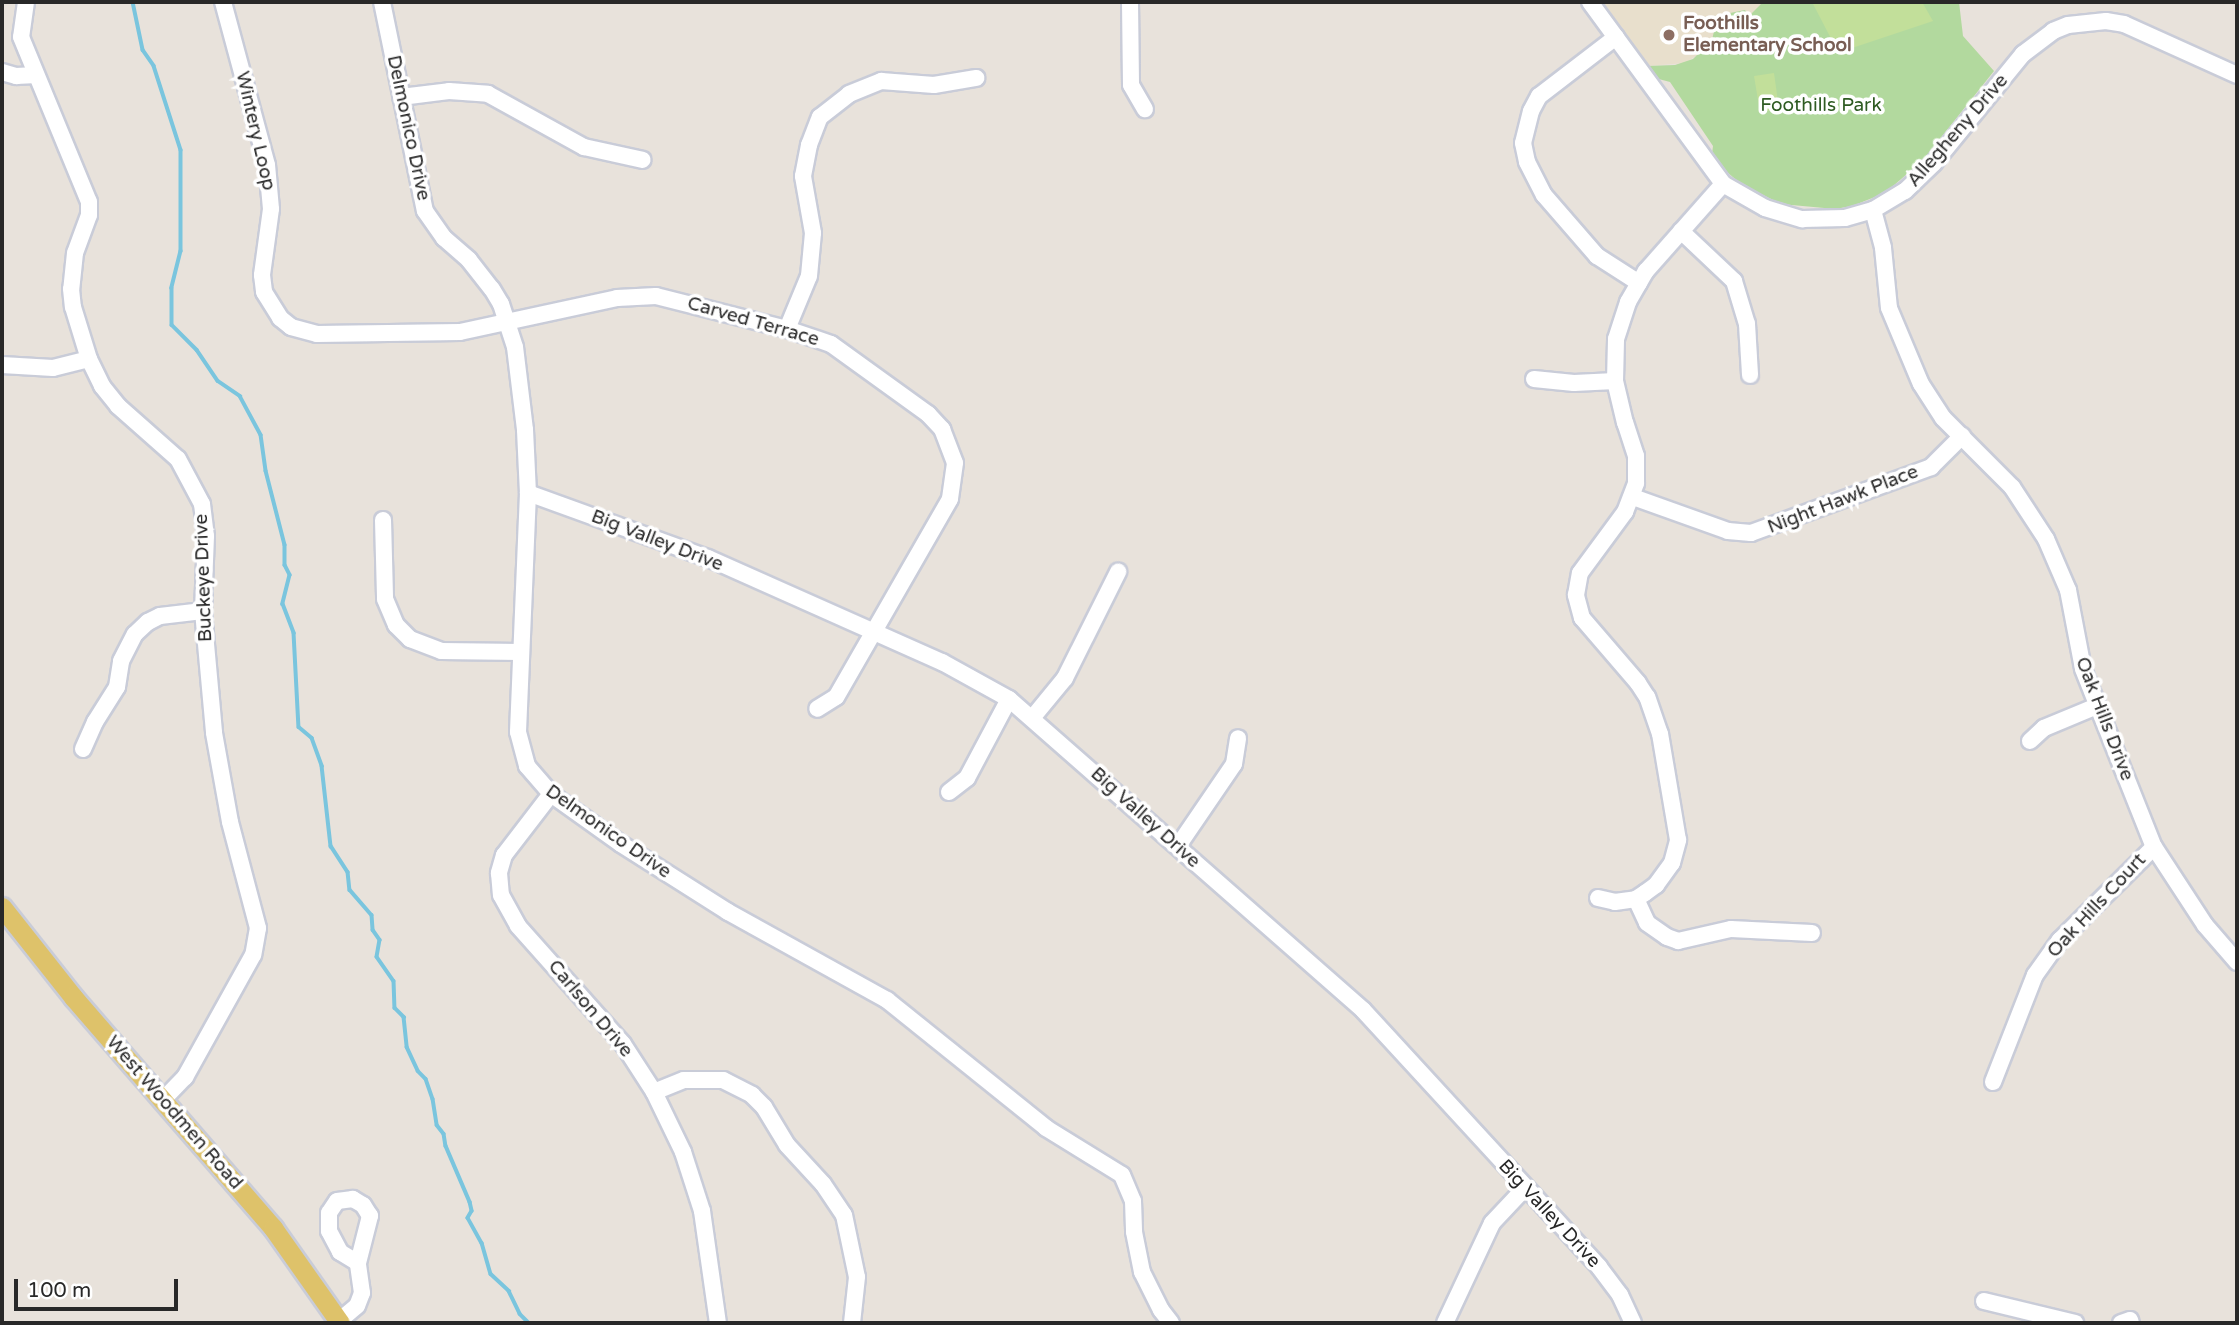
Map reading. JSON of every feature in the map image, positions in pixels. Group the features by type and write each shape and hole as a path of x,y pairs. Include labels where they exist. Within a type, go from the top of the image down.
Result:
{"main road":[{"name":"West Woodmen Road","path":"2,907 73,997 273,1228 340,1322"}],"street":[{"name":"Buckeye Drive","path":"26,2 21,37 89,202 89,215 75,253 71,289 73,307 89,359 102,386 118,406 178,459 202,504 206,536 203,611 214,733 230,822 258,928 257,943 248,963 185,1077 163,1100"},
{"name":"Wintery Loop","path":"223,2 267,165 271,209 262,275 264,292 280,318 291,327 317,334 460,332 507,320"},
{"name":"Delmonico Drive","path":"382,2 425,211 444,238 482,276 501,304 507,320 519,382 527,493 520,748 537,781 551,794 728,912 887,1000 1046,1128 1122,1175 1133,1201 1134,1232 1142,1272 1161,1310 1171,1323"},
{"path":"1130,2 1131,85 1145,109"},
{"name":"Allegheny Drive","path":"1590,2 1723,184 1765,208 1802,219 1845,218 1873,210 1918,180 2023,54 2053,31 2085,22 2124,24 2237,75"},
{"path":"1616,37 1539,96 1531,111 1523,143 1527,162 1544,195 1597,256 1639,283"},
{"path":"2,72 16,76 36,75"},
{"path":"787,329 809,276 813,233 803,176 808,145 820,117 849,94 881,81 934,85 976,78"},
{"path":"401,97 449,91 488,94 584,148 643,160"},
{"path":"1598,898 1615,902 1636,899 1656,885 1676,852 1676,816 1662,748 1647,697 1582,618 1576,595 1580,573 1633,497 1636,456 1622,415 1615,381 1616,340 1628,302 1639,283 1723,184"},
{"name":"Oak Hills Drive","path":"1873,210 1893,321 1931,401 1962,436 2002,474 2046,539 2068,590 2079,654 2097,706 2154,847 2205,925 2237,962"},
{"path":"1681,231 1734,281 1747,324 1751,375"},
{"name":"Carved Terrace","path":"507,320 617,298 656,296 787,329 831,344 928,414 942,429 955,463 950,499 836,697 817,709"},
{"path":"2,365 53,368 89,359"},
{"path":"1534,379 1574,383 1615,381"},
{"name":"Night Hawk Place","path":"1633,497 1728,531 1751,533 1931,467 1962,436"},
{"name":"Big Valley Drive","path":"527,493 708,558 875,631 970,675 1033,717 1363,1010 1599,1267 1620,1295 1633,1323"},
{"path":"383,520 385,599 388,612 403,632 425,647 441,651 521,652"},
{"path":"1033,717 1065,678 1118,572"},
{"path":"83,748 95,722 117,687 121,661 135,634 148,622 160,616 203,611"},
{"path":"949,792 967,778 1009,699"},
{"path":"2030,741 2044,728 2097,706"},
{"path":"1178,846 1234,764 1238,738"},
{"name":"Carlson Drive","path":"551,794 504,855 499,873 501,895 518,926 623,1044 654,1092 683,1152 702,1211 718,1323"},
{"name":"Oak Hills Court","path":"1993,1082 2035,975 2060,940 2154,847"},
{"path":"1636,899 1647,923 1678,941 1731,929 1812,933"},
{"path":"654,1092 684,1080 714,1079 739,1087 764,1107 787,1145 823,1184 844,1215 857,1277 852,1323"},
{"path":"1445,1323 1492,1223 1525,1188"},
{"path":"340,1322 357,1306 362,1293 358,1263"},
{"path":"1984,1301 2075,1323"}],"shaded area":[{"name":"Foothills Elementary School","path":"1600,2 1780,2 1749,16 1745,10 1710,18 1714,31 1712,40 1699,54 1685,63 1647,66"}],"green space":[{"name":"Foothills Park","path":"1763,2 1959,2 1963,36 1994,71 1923,160 1885,193 1852,206 1835,209 1781,204 1741,184 1720,166 1712,154 1713,146 1670,82 1655,78 1647,66 1675,65 1693,59 1712,40 1714,31 1710,17 1745,10 1749,16"},
{"path":"1812,2 1922,2 1933,21 1843,51 1837,50"},
{"path":"1774,73 1779,109 1760,112 1754,76"}],"waterway":[{"path":"133,2 143,50 154,66 181,150 181,251 172,288 172,325 197,350 218,381 240,396 261,435 266,471 285,545 285,565 290,575 283,604 294,633 299,727 312,738 322,766 331,846 348,872 350,890 372,915 373,930 380,940 377,957 394,981 395,1008 404,1017 407,1047 418,1071 426,1079 433,1099 437,1125 444,1134 446,1146 470,1202 472,1211 468,1218 482,1243 491,1274 509,1291 520,1314 529,1323"}],"place":[{"name":"Foothills Elementary School","path":"1669,35"}]}
